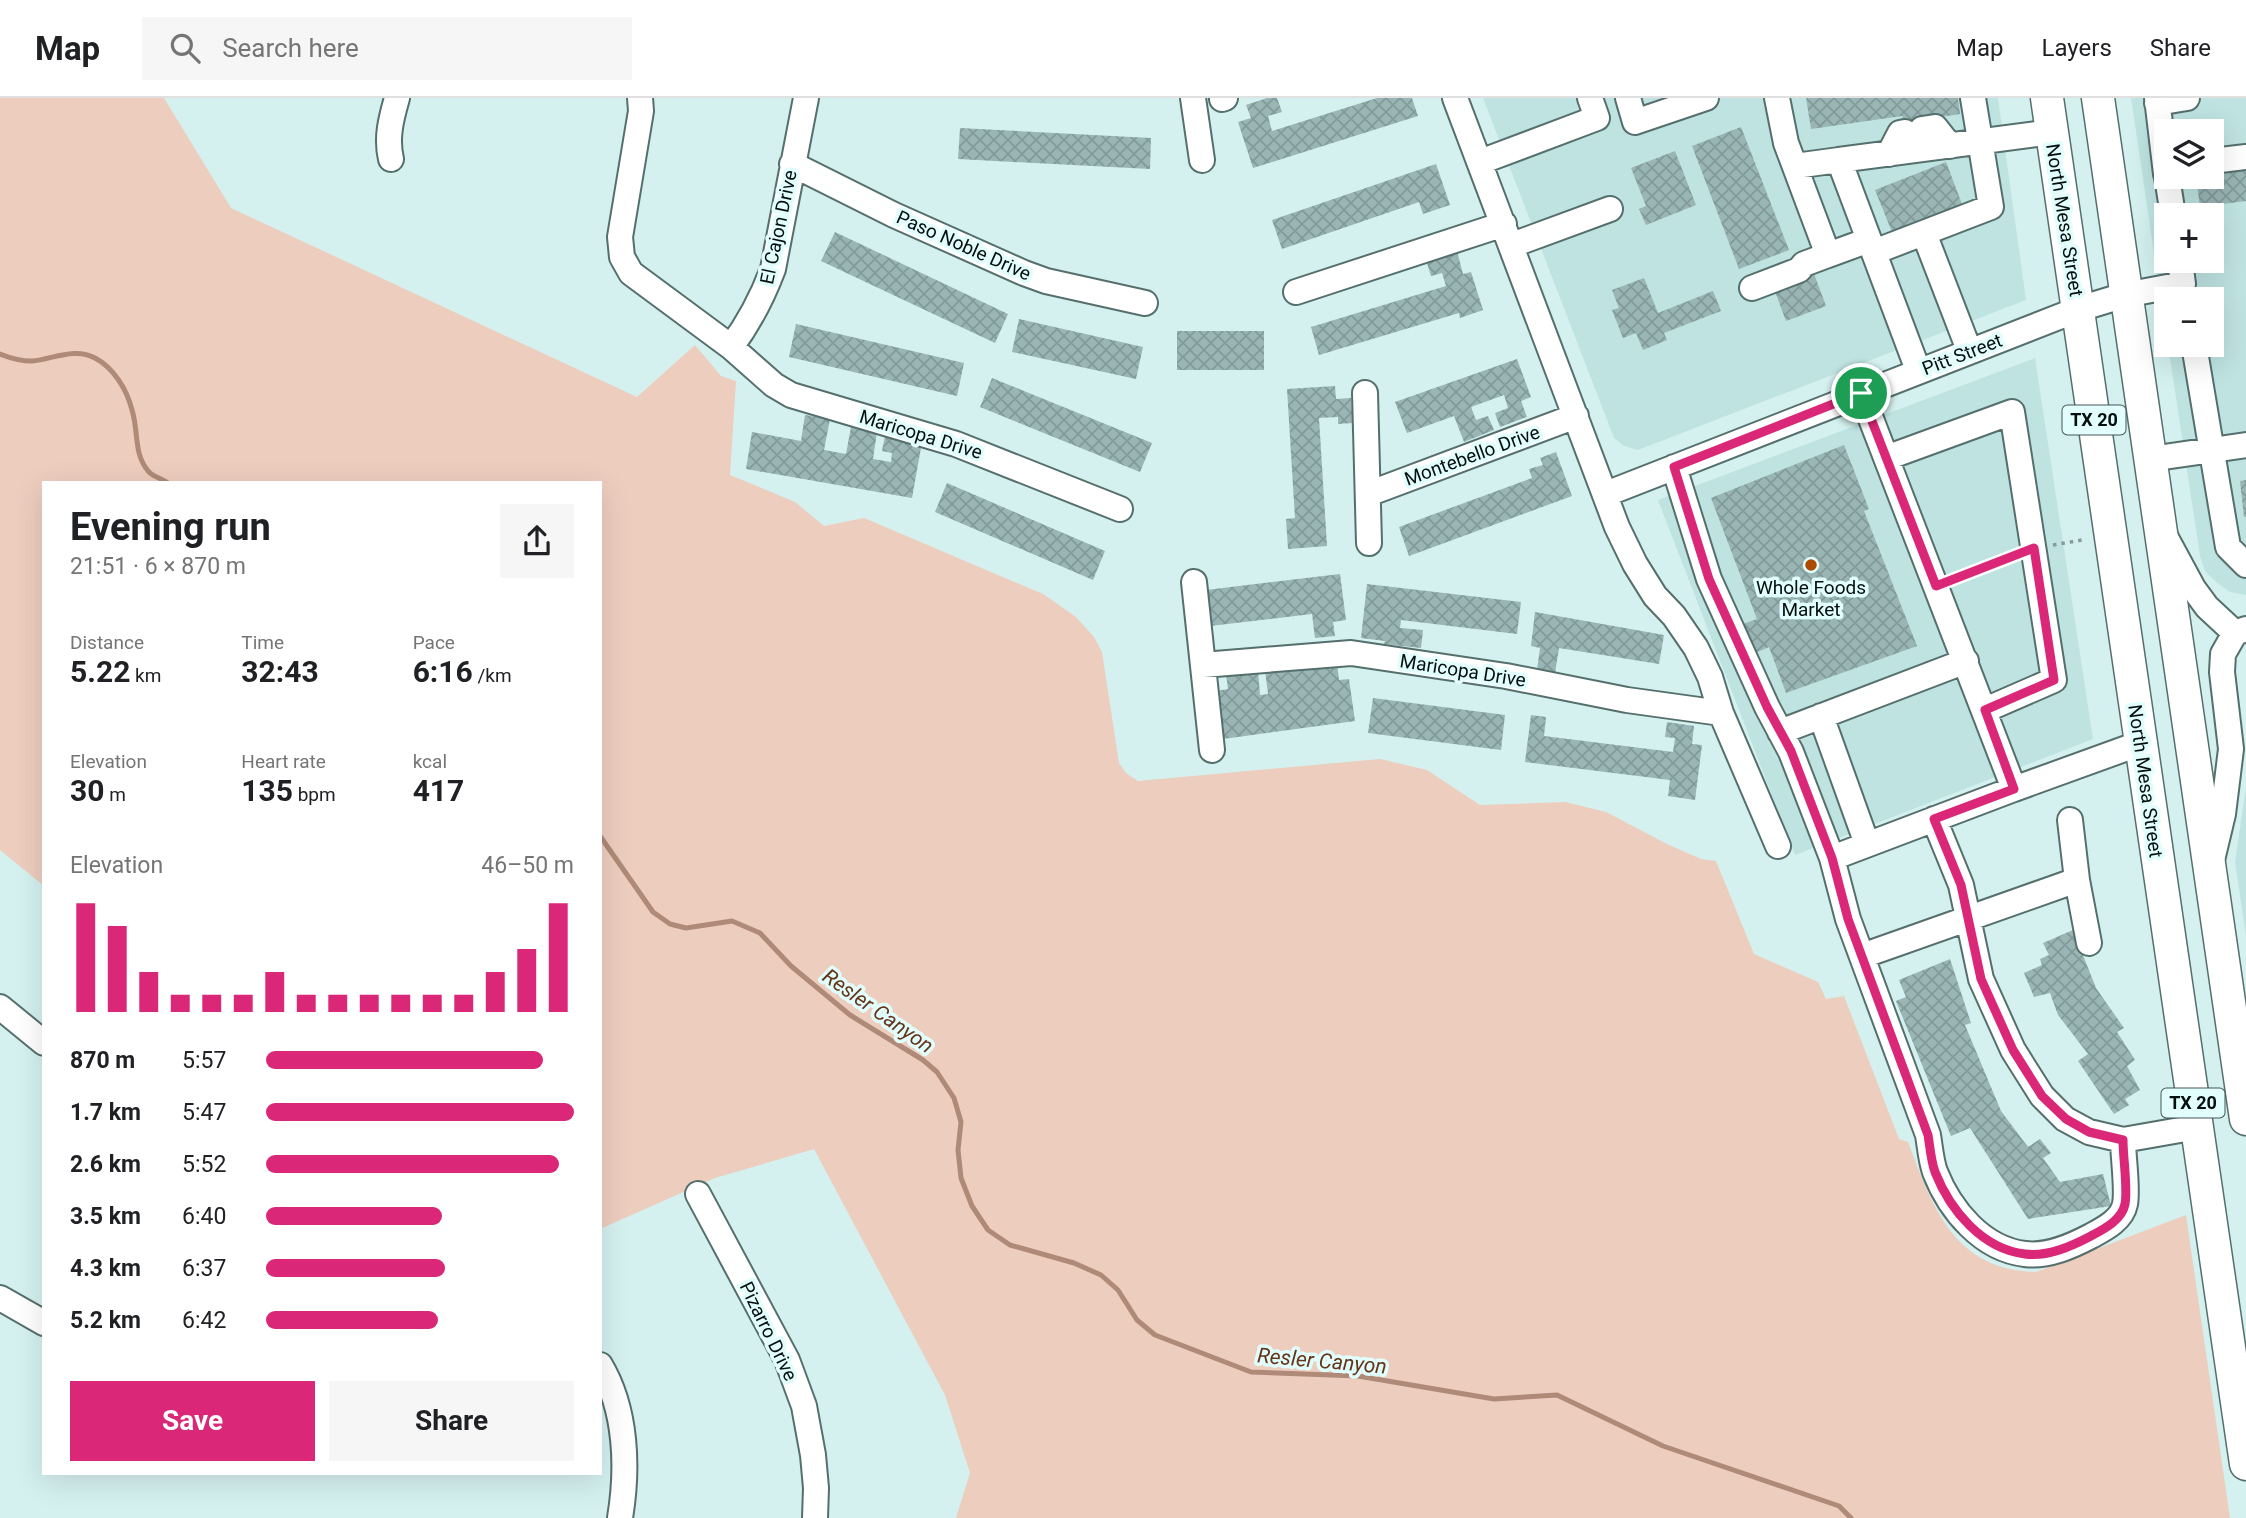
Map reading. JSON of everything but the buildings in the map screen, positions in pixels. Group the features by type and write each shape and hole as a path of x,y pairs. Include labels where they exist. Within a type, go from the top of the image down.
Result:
{"main road":[{"name":"North Mesa Street","path":"2047,98 2246,1464"},
{"name":"TX 20","path":"2098,98 2246,1119"},
{"path":"2141,743 2190,734"}],"street":[{"path":"391,159 388,147 390,123 397,98"},
{"name":"Maricopa Drive","path":"640,98 641,111 620,237 622,257 631,273 731,347 774,385 792,395 956,444 1120,509"},
{"name":"El Cajon Drive","path":"731,347 764,294 773,269 806,98"},
{"path":"1193,98 1202,160"},
{"path":"1455,98 1617,527 1655,596 1674,616 1696,648 1777,846"},
{"path":"1479,162 1597,118 1590,98"},
{"path":"1628,98 1635,122 1706,98"},
{"path":"1777,98 1786,143 1828,255"},
{"path":"1752,288 1828,255 1871,246 1991,207 1973,98"},
{"path":"2159,119 2157,101 2187,98"},
{"path":"1889,154 1899,133 1935,127 1950,146"},
{"path":"1795,166 2052,132"},
{"path":"2224,160 2246,157"},
{"path":"1839,160 1918,370"},
{"name":"Paso Noble Drive","path":"792,164 894,215 1024,273 1046,281 1144,303"},
{"path":"1296,292 1610,209"},
{"path":"1927,241 1969,350"},
{"name":"Pitt Street","path":"1606,494 2079,309 2183,281"},
{"path":"2196,357 2228,547 2246,565"},
{"path":"1365,393 1369,543"},
{"path":"1861,393 2014,789"},
{"path":"1886,458 2012,412 2054,680 1985,710"},
{"name":"Montebello Drive","path":"1368,494 1576,416"},
{"path":"2150,459 2246,445"},
{"path":"1674,467 1709,579 1791,751 1832,858 1848,919 1928,1135 1934,1170 1951,1204 1973,1230 1998,1246 2025,1254 2046,1253 2073,1245 2110,1226 2125,1206 2123,1140"},
{"path":"2160,527 2193,588 2207,607 2240,631 2224,654 2222,672 2231,749 2222,814 2210,868"},
{"path":"1194,582 1212,750"},
{"name":"Maricopa Drive","path":"1203,665 1351,653 1506,676 1627,700 1721,713"},
{"path":"1780,732 1966,661"},
{"path":"1821,716 1867,845"},
{"path":"1832,858 2141,743"},
{"path":"1934,819 1961,885 1981,979 2013,1050 2042,1096 2066,1119 2089,1132 2123,1140 2197,1127"},
{"path":"2070,820 2077,880 2089,943"},
{"path":"1862,956 2077,880"},
{"path":"0,1007 42,1041"},
{"name":"Pizarro Drive","path":"698,1194 788,1360 804,1406 813,1455 815,1518"},
{"path":"0,1298 42,1322"},
{"path":"602,1370 616,1404 623,1442 626,1482 620,1518"}],"path":[{"path":"1936,586 2034,548 2082,540"}],"shaded area":[{"path":"0,98 164,98 231,208 637,397 695,345 721,376 736,381 730,475 795,502 824,526 864,518 1043,594 1076,617 1094,637 1102,652 1119,763 1126,773 1138,781 1380,759 1427,770 1480,805 1565,802 1606,812 1667,844 1701,859 1716,861 1754,954 1818,982 1826,999 1844,996 1899,1139 1908,1142 1938,1212 1966,1247 1985,1260 2008,1269 2036,1272 2186,1215 2230,1518 956,1518 970,1473 945,1395 814,1149 715,1178 602,1228 602,481 42,481 42,884 0,850"},
{"path":"1483,98 1998,98 2026,300 1638,450 1624,446 1614,438"},
{"path":"2131,98 2246,98 2246,595 2230,592 2216,582 2205,571 2200,556 2170,357 2224,357 2224,287 2159,287 2157,273 2224,273 2224,203 2154,203 2154,253"},
{"path":"2035,358 2093,739 1795,855 1658,500"},
{"path":"2246,787 2246,936 2235,862"}],"waterway":[{"name":"Resler Canyon","path":"0,354 32,361 80,354 102,362 119,380 130,402 138,450 144,465 151,474 164,481"},
{"name":"Resler Canyon","path":"602,839 653,912 670,924 686,928 732,921 760,933 791,966 850,1015 923,1060 937,1072 954,1098 961,1122 958,1150 961,1178 972,1206 988,1230 1010,1245 1074,1263 1101,1275 1118,1290 1137,1320 1155,1335 1251,1372 1358,1376 1494,1399 1557,1395 1663,1446 1839,1506 1851,1518"}],"place":[{"name":"Whole Foods Market","path":"1811,565"}],"route":[{"path":"1861,393 1936,586 2034,548 2054,680 1985,710 2014,789 1934,819 1961,885 1981,979 2013,1050 2042,1096 2066,1119 2089,1132 2123,1140 2125,1206 2110,1226 2073,1245 2046,1253 2025,1254 1998,1246 1973,1230 1951,1204 1934,1170 1928,1135 1848,919 1832,858 1791,751 1767,707 1709,579 1674,467 1861,393"}]}
